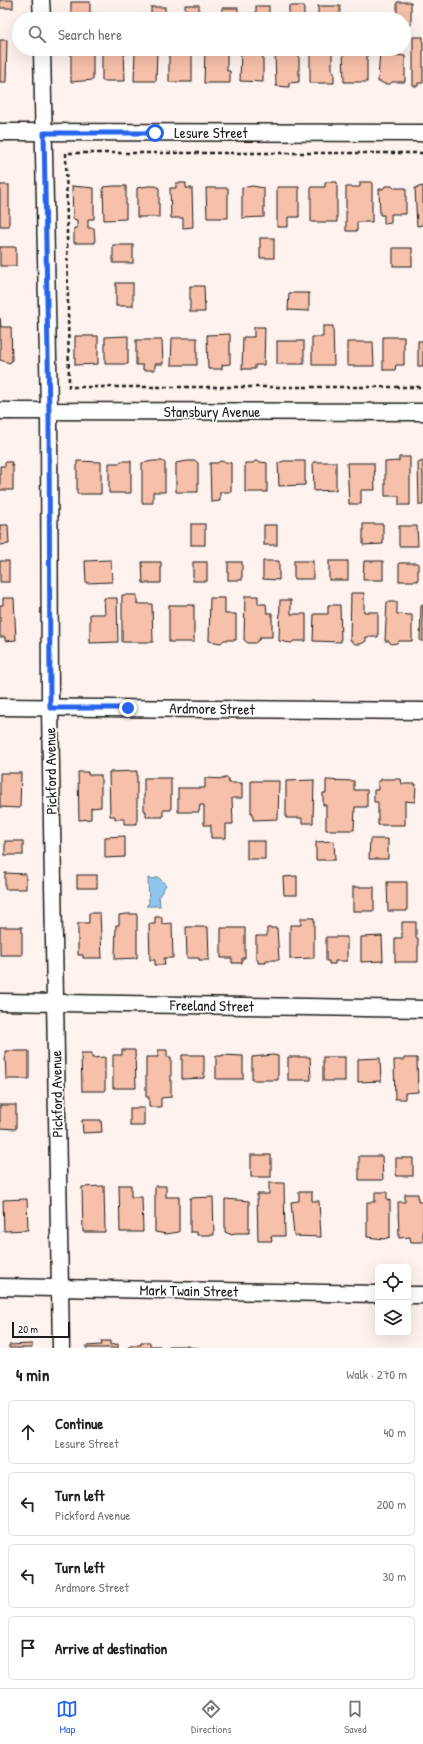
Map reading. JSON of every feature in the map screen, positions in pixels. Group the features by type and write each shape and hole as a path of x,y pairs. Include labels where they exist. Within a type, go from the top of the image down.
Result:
{"street":[{"path":"41,0 42,12"},
{"name":"Pickford Avenue","path":"42,56 49,412 50,708 61,1348"},
{"name":"Lesure Street","path":"0,132 423,133"},
{"name":"Stansbury Avenue","path":"0,412 423,412"},
{"name":"Ardmore Street","path":"0,707 423,711"},
{"name":"Freeland Street","path":"0,1002 423,1009"},
{"name":"Mark Twain Street","path":"0,1288 375,1294"},
{"path":"411,1295 423,1295"}],"path":[{"path":"423,153 66,153 69,387 423,387"}],"water":[{"path":"158,877 166,885 159,896 160,906 146,906 149,903 148,878 154,879"}],"building":[{"path":"0,0 13,0 13,8 0,8"},
{"path":"71,2 90,2 90,12 71,12"},
{"path":"397,2 411,2 411,12 397,12"},
{"path":"185,5 199,5 199,12 186,12"},
{"path":"256,6 269,6 269,12 256,12"},
{"path":"289,6 304,6 304,12 289,12"},
{"path":"318,6 340,6 340,12 318,12"},
{"path":"151,7 165,7 165,12 151,12"},
{"path":"222,8 238,8 238,12 222,12"},
{"path":"413,37 423,37 423,83 418,83 418,86 413,86"},
{"path":"0,40 7,40 6,82 0,82"},
{"path":"71,56 93,56 93,80 71,82"},
{"path":"102,56 124,56 125,81 102,81"},
{"path":"135,56 157,56 156,81 134,81"},
{"path":"169,56 192,56 192,82 169,82"},
{"path":"205,56 227,56 227,71 230,71 230,83 204,83"},
{"path":"241,56 263,56 263,82 240,81"},
{"path":"275,56 299,56 299,82 289,83 289,87 276,86"},
{"path":"310,56 332,56 334,83 310,83"},
{"path":"343,56 367,56 367,82 344,82"},
{"path":"380,56 405,56 405,82 392,82 390,84 384,84 378,82"},
{"path":"325,182 337,182 337,222 311,222 311,187 325,187"},
{"path":"360,182 372,182 372,222 357,222 357,231 346,231 346,187 360,187"},
{"path":"176,183 186,183 186,188 192,188 193,227 183,228 183,218 171,218 170,188 176,188"},
{"path":"0,185 9,185 9,226 0,226"},
{"path":"72,186 94,188 94,219 88,219 88,228 94,228 95,243 74,243 74,228 77,228 77,220 73,219"},
{"path":"126,186 126,219 104,220 103,187"},
{"path":"156,186 159,188 159,217 137,217 137,188"},
{"path":"252,186 264,188 264,217 242,218 242,188"},
{"path":"385,186 406,188 406,214 391,214 391,223 384,224 384,215 380,215 379,189 383,189"},
{"path":"423,186 423,225 417,226 415,188"},
{"path":"277,187 299,187 299,217 288,217 288,227 277,227"},
{"path":"206,188 228,188 228,218 207,218"},
{"path":"260,238 274,238 274,258 260,258"},
{"path":"113,245 133,245 133,263 113,263"},
{"path":"0,247 16,247 16,266 0,266"},
{"path":"393,248 412,248 412,266 393,266"},
{"path":"116,283 133,283 133,306 116,306"},
{"path":"190,286 204,286 205,312 190,312"},
{"path":"289,293 309,293 309,311 288,310"},
{"path":"0,318 1,327 11,327 12,360 10,363 0,360"},
{"path":"323,326 333,326 334,365 312,365 312,337 323,337"},
{"path":"254,327 265,327 264,365 255,365 255,369 242,369 243,337 254,337"},
{"path":"230,334 230,364 222,365 222,369 208,369 207,335"},
{"path":"75,336 98,336 98,364 75,365"},
{"path":"128,336 128,364 105,364 105,337"},
{"path":"383,337 404,337 404,365 396,365 395,370 383,370"},
{"path":"172,338 197,338 197,365 171,365"},
{"path":"136,340 162,340 163,364 155,364 155,370 143,370 143,365 136,365"},
{"path":"277,341 304,341 304,364 277,364"},
{"path":"418,341 423,341 423,366 418,366"},
{"path":"347,342 373,342 374,366 347,366"},
{"path":"399,457 410,457 410,505 399,505 399,496 385,496 385,462 399,461"},
{"path":"77,461 101,462 101,494 77,494"},
{"path":"121,461 131,461 131,493 109,493 109,463 120,463"},
{"path":"162,461 165,463 165,492 153,492 153,503 142,503 142,463"},
{"path":"196,461 198,463 198,492 176,492 176,463"},
{"path":"220,461 231,463 231,492 220,492 220,501 211,502 210,463 218,463"},
{"path":"255,461 267,463 267,492 245,492 245,463 253,463"},
{"path":"284,461 305,461 305,485 279,486 278,463"},
{"path":"423,461 423,505 419,505 418,463"},
{"path":"5,462 12,462 11,465 13,465 13,490 0,490 0,466 5,466"},
{"path":"313,462 336,462 336,490 314,491"},
{"path":"347,463 374,463 375,490 361,490 361,504 349,504"},
{"path":"191,524 205,524 205,545 191,545"},
{"path":"363,524 383,524 383,544 363,545"},
{"path":"0,525 8,525 9,544 0,545"},
{"path":"264,525 277,525 277,545 264,545"},
{"path":"399,526 417,526 418,546 399,546"},
{"path":"111,560 112,582 86,583 85,561"},
{"path":"0,561 9,561 9,582 0,582"},
{"path":"263,561 279,561 279,580 263,579"},
{"path":"294,561 313,561 313,579 294,579"},
{"path":"329,561 348,561 348,580 329,580"},
{"path":"364,561 383,561 383,580 363,580"},
{"path":"142,562 161,562 161,583 143,583"},
{"path":"193,562 207,562 207,581 193,581"},
{"path":"228,562 242,562 242,580 228,580"},
{"path":"399,563 418,563 418,581 399,581"},
{"path":"351,593 364,593 364,612 378,612 378,637 366,637 366,641 361,644 355,644 350,640"},
{"path":"122,595 137,595 137,604 152,604 153,642 122,642"},
{"path":"245,596 258,596 258,604 266,604 267,613 272,613 272,637 260,637 260,639 255,643 248,643 244,640"},
{"path":"3,598 14,598 16,640 5,641 5,637 0,637 0,605 3,605"},
{"path":"104,598 117,598 118,642 90,643 90,614 105,614"},
{"path":"210,598 225,598 225,614 236,614 236,640 224,640 221,643 209,641"},
{"path":"280,600 291,600 291,614 306,614 306,641 294,641 291,643 279,641"},
{"path":"387,602 397,602 397,614 412,615 412,641 399,641 391,644 389,641 385,641"},
{"path":"169,605 194,605 194,642 169,642"},
{"path":"328,605 340,605 341,642 313,641 314,614 328,614"},
{"path":"421,605 423,605 423,641 420,641"},
{"path":"137,771 137,824 124,824 124,819 115,819 115,816 110,816 109,772"},
{"path":"78,772 88,772 88,775 101,775 101,807 91,808 91,819 79,820"},
{"path":"0,773 21,773 20,808 0,807"},
{"path":"144,778 171,778 171,810 163,810 163,817 146,817 146,811 144,811"},
{"path":"205,778 228,778 229,783 242,783 242,798 232,798 233,824 226,824 226,838 211,838 211,825 204,825 204,805 200,805 199,812 178,812 178,788 205,788"},
{"path":"381,779 401,779 402,784 416,784 415,802 405,801 405,825 378,825 378,802 374,802 374,790 378,790 378,781 381,781"},
{"path":"314,780 313,823 302,823 302,818 286,818 286,781"},
{"path":"326,780 354,781 354,790 367,790 367,807 355,807 354,830 326,830 326,805 323,805 323,793 326,793"},
{"path":"251,781 279,781 278,819 253,820 253,813 251,813"},
{"path":"125,836 125,857 105,858 105,837"},
{"path":"370,839 388,839 388,859 369,859"},
{"path":"5,841 23,841 23,855 5,855"},
{"path":"247,841 265,841 265,859 247,859"},
{"path":"334,841 335,860 316,860 316,842"},
{"path":"5,873 26,874 26,889 5,889"},
{"path":"77,875 97,875 97,888 77,888"},
{"path":"297,876 297,895 284,895 283,877"},
{"path":"387,882 407,882 407,911 388,911"},
{"path":"353,887 374,887 374,911 353,911"},
{"path":"89,913 100,913 102,958 83,958 83,955 78,955 78,923 89,923"},
{"path":"137,914 137,958 115,959 116,925 119,925 119,915"},
{"path":"155,917 162,917 162,924 172,923 173,958 164,958 165,965 155,965 155,960 150,960 149,924 155,924"},
{"path":"301,918 314,918 314,958 290,959 290,925 301,925"},
{"path":"402,922 416,922 418,962 395,962 395,938 402,938"},
{"path":"0,927 22,927 22,955 0,955"},
{"path":"186,927 208,927 209,960 187,958"},
{"path":"221,928 245,928 245,958 242,958 242,963 232,963 232,958 221,958"},
{"path":"267,928 277,928 279,960 266,960 266,963 258,963 258,959 256,959 256,936 267,936"},
{"path":"382,936 383,961 361,962 361,937"},
{"path":"326,937 347,937 347,961 335,961 335,964 329,964 329,961 326,961"},
{"path":"122,1050 135,1050 136,1088 113,1088 113,1055 122,1055"},
{"path":"158,1050 167,1050 167,1057 171,1057 171,1097 161,1098 161,1107 149,1107 149,1097 146,1097 146,1057 158,1057"},
{"path":"5,1051 29,1051 29,1079 6,1079"},
{"path":"81,1053 92,1053 92,1058 105,1057 105,1091 82,1091"},
{"path":"182,1055 204,1055 204,1078 182,1079"},
{"path":"216,1056 243,1056 243,1079 216,1079"},
{"path":"278,1056 278,1080 252,1080 252,1057"},
{"path":"288,1057 310,1057 311,1080 288,1080"},
{"path":"323,1057 345,1057 345,1081 323,1081"},
{"path":"380,1058 381,1081 358,1082 358,1059"},
{"path":"404,1058 417,1058 418,1092 405,1093 405,1099 395,1099 394,1060 404,1060"},
{"path":"0,1105 16,1105 16,1129 0,1128"},
{"path":"130,1108 144,1108 144,1126 130,1126"},
{"path":"82,1120 101,1120 102,1132 83,1133"},
{"path":"251,1155 271,1155 271,1177 251,1177"},
{"path":"359,1156 382,1156 383,1180 359,1180"},
{"path":"396,1158 413,1158 413,1176 396,1176"},
{"path":"269,1183 284,1183 285,1236 271,1236 272,1241 258,1241 257,1194 269,1194"},
{"path":"119,1185 131,1185 131,1197 142,1197 143,1232 120,1232"},
{"path":"104,1186 105,1232 83,1232 82,1187"},
{"path":"155,1186 166,1186 166,1197 179,1197 179,1232 166,1234 155,1232"},
{"path":"299,1192 312,1192 312,1201 319,1201 321,1237 294,1236 291,1202 299,1201"},
{"path":"375,1192 387,1192 387,1201 390,1200 390,1237 384,1239 367,1237 367,1202 375,1202"},
{"path":"405,1194 418,1194 418,1202 423,1202 423,1242 411,1242 410,1237 399,1238 398,1202 405,1202"},
{"path":"213,1197 214,1235 197,1235 197,1232 190,1232 190,1198"},
{"path":"27,1199 28,1230 4,1231 3,1200"},
{"path":"225,1199 249,1201 249,1233 234,1233 232,1235 225,1232"},
{"path":"101,1341 110,1341 110,1345 118,1344 118,1348 86,1348 86,1346 102,1345"},
{"path":"141,1342 150,1342 150,1346 160,1346 160,1348 127,1348 133,1345 141,1345"},
{"path":"32,1344 32,1348 9,1348 9,1345"},
{"path":"168,1346 188,1346 199,1348 168,1348"}],"route":[{"path":"128,708 50,708 49,412 44,133 155,133"}]}
